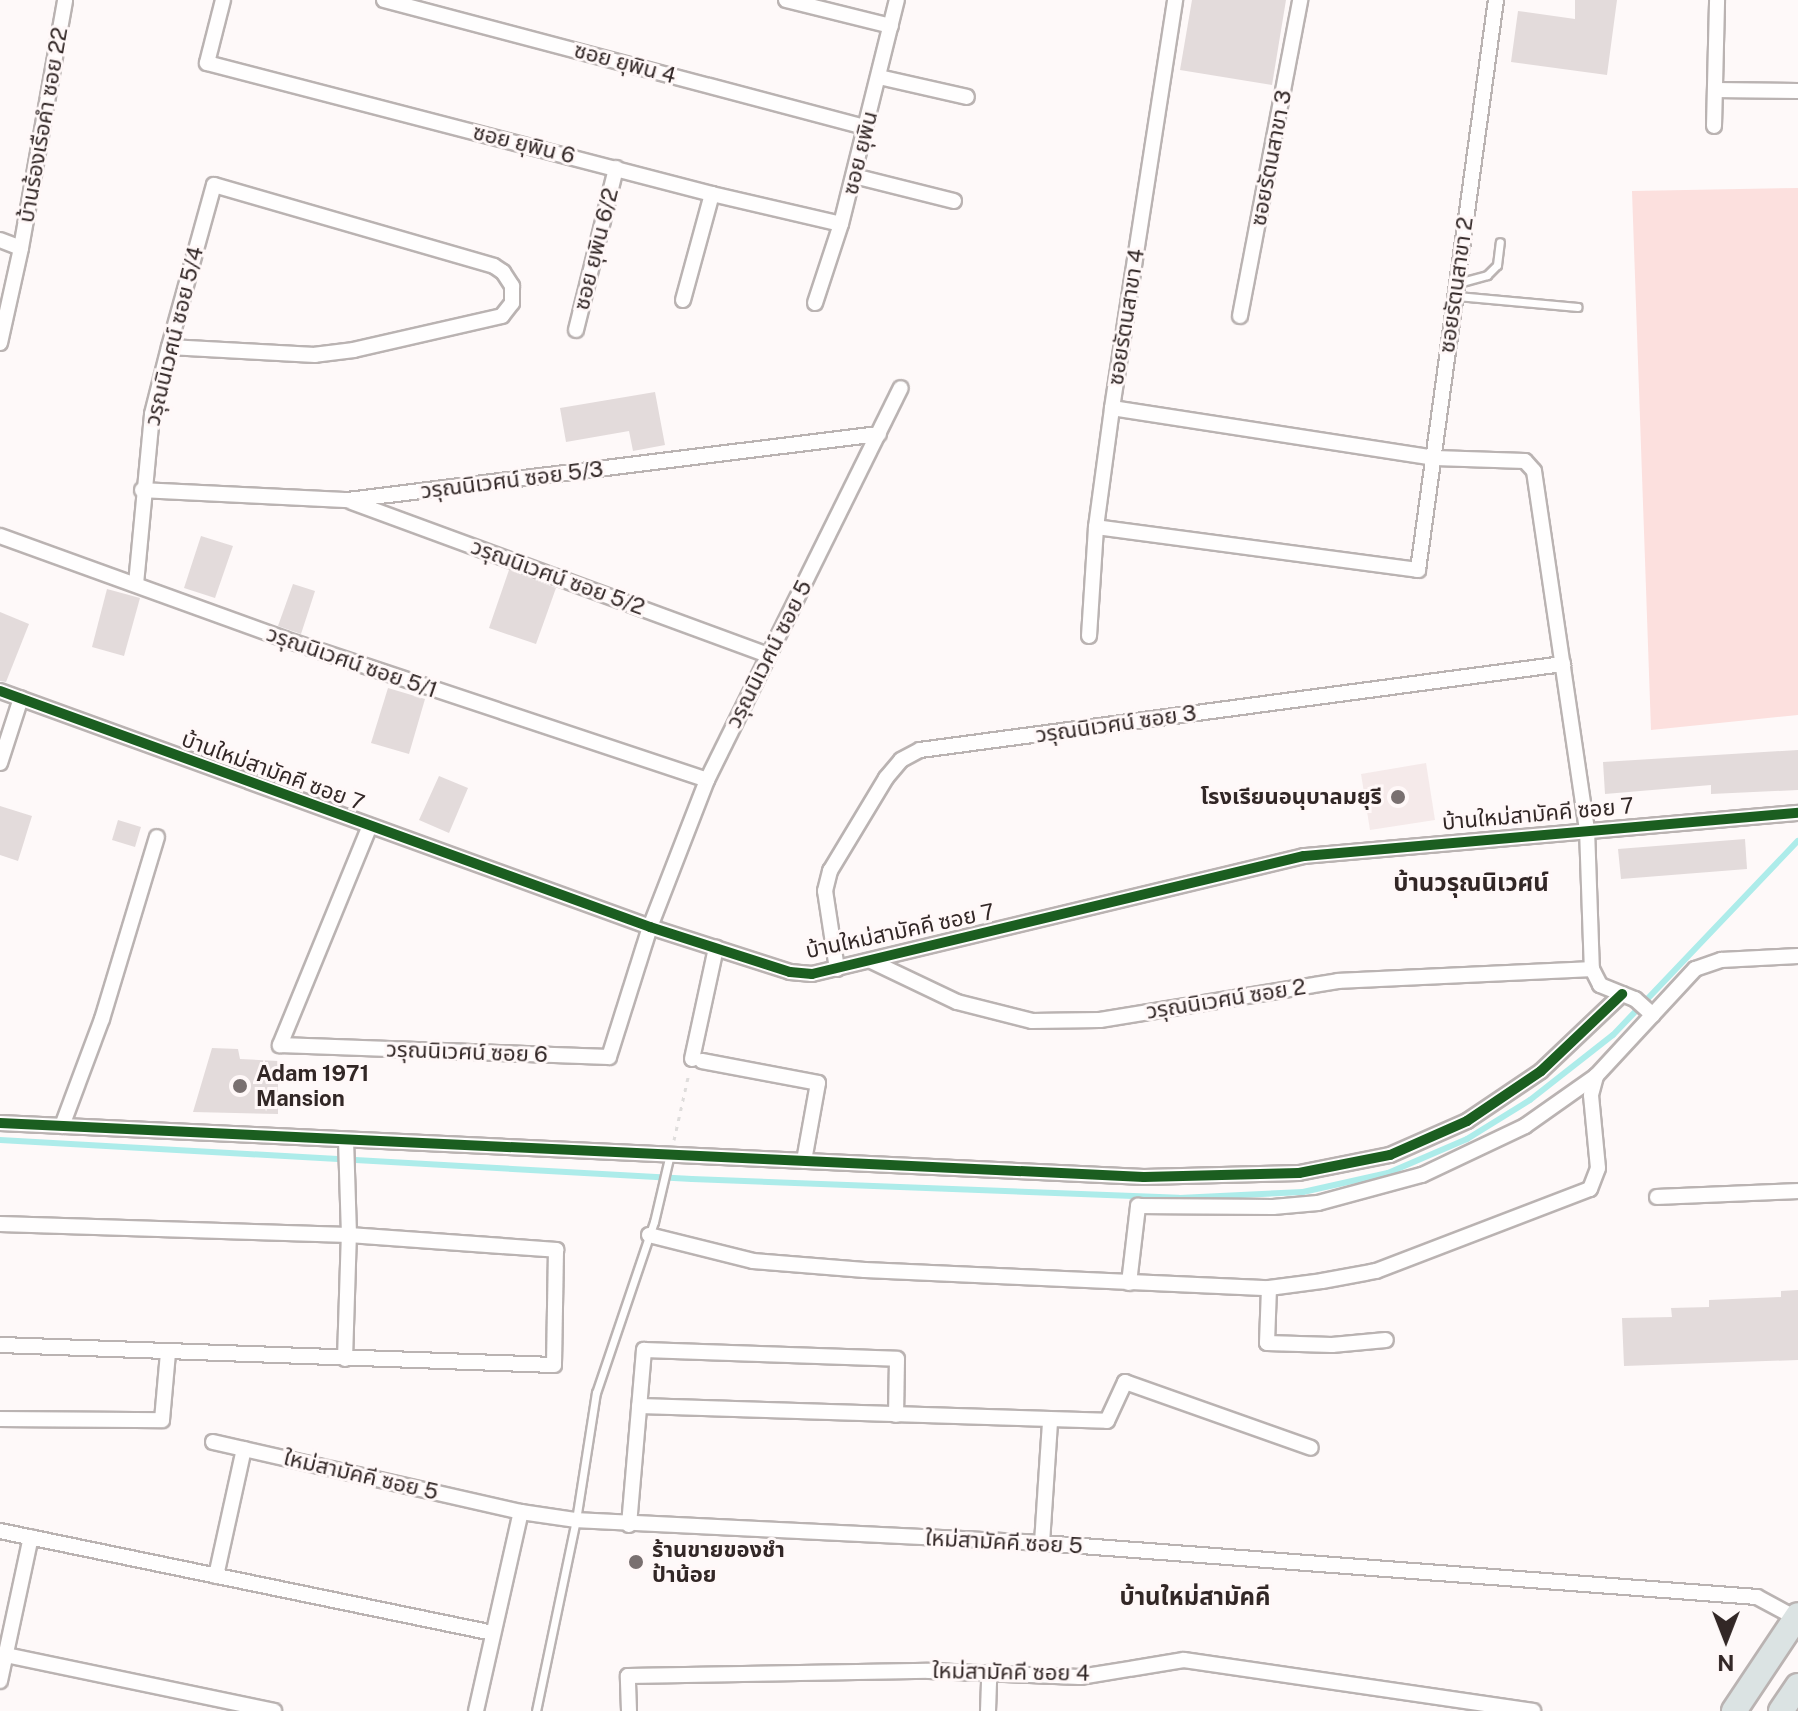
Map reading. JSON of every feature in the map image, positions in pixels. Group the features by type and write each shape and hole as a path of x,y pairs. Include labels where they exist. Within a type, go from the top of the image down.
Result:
{"main road":[{"path":"1734,1711 1797,1616"},
{"path":"1781,1711 1798,1686"}],"street":[{"name":"บ้านร้องเรือคำ ซอย 22","path":"0,343 21,248 65,0"},
{"name":"ซอย ยุพิน 6","path":"223,0 207,63 712,194 841,224"},
{"name":"ซอย ยุพิน 4","path":"384,0 866,127"},
{"path":"786,0 891,26"},
{"name":"ซอย ยุพิน","path":"815,303 854,176 897,0"},
{"name":"ซอยรัตนสาขา 4","path":"1089,636 1096,527 1112,408 1175,0"},
{"name":"ซอยรัตนสาขา 3","path":"1240,316 1300,0"},
{"name":"ซอยรัตนสาขา 2","path":"1096,527 1418,570 1496,0"},
{"path":"1714,126 1717,0"},
{"path":"879,77 967,97"},
{"path":"1715,90 1798,91"},
{"name":"ซอย ยุพิน 6/2","path":"576,330 616,168"},
{"path":"854,176 954,201"},
{"name":"วรุณนิเวศน์ ซอย 5/4","path":"136,584 142,490 152,414 169,347 214,185 494,266 510,279 512,303 502,316 354,350 303,355 169,347"},
{"path":"683,300 712,194"},
{"path":"0,240 21,248"},
{"name":"วรุณนิเวศน์ ซอย 5","path":"650,927 707,780 901,388"},
{"path":"1112,408 1435,458 1525,461 1534,471 1587,829 1592,969 1600,985 1628,996 1651,1012"},
{"name":"วรุณนิเวศน์ ซอย 5/3","path":"142,490 348,500 879,434"},
{"name":"วรุณนิเวศน์ ซอย 5/2","path":"348,500 768,655"},
{"name":"วรุณนิเวศน์ ซอย 5/1","path":"0,536 313,649 707,780"},
{"name":"วรุณนิเวศน์ ซอย 3","path":"837,969 825,891 830,871 886,778 901,760 920,750 1563,664"},
{"name":"บ้านใหม่สามัคคี ซอย 7","path":"0,691 369,828 650,927 790,972 812,974 1304,856 1798,813"},
{"path":"0,763 21,698"},
{"name":"วรุณนิเวศน์ ซอย 6","path":"369,828 280,1045 609,1057 650,927"},
{"path":"62,1126 102,1019 157,837"},
{"path":"716,948 697,1060 818,1083 804,1161"},
{"path":"1129,1283 1138,1206 1273,1207 1340,1200 1379,1190 1448,1165 1498,1141 1596,1076 1651,1012 1687,976 1707,963 1798,956"},
{"name":"วรุณนิเวศน์ ซอย 2","path":"871,961 957,1002 1032,1021 1100,1020 1338,981 1592,969"},
{"path":"0,1123 669,1160 804,1161 1144,1177 1240,1177 1351,1165 1425,1141 1503,1099 1562,1054 1628,996"},
{"path":"649,1235 753,1261 1129,1283 1269,1288 1376,1271 1584,1194 1597,1176 1591,1095 1596,1076"},
{"path":"345,1359 349,1235 346,1141"},
{"path":"1657,1197 1798,1191"},
{"path":"0,1224 349,1235 556,1250 554,1365 0,1345"},
{"path":"1269,1288 1267,1343 1332,1345 1386,1340"},
{"path":"629,1525 644,1350 897,1359 896,1415"},
{"path":"0,1419 162,1420 168,1353"},
{"path":"639,1406 1107,1421 1125,1382 1311,1448"},
{"path":"1042,1543 1050,1421"},
{"name":"ใหม่สามัคคี ซอย 5","path":"213,1442 521,1512 576,1520 1042,1543 1757,1597 1797,1616"},
{"path":"216,1576 244,1449"},
{"path":"476,1711 521,1512"},
{"path":"0,1531 493,1633"},
{"path":"0,1681 31,1537"},
{"path":"6,1655 274,1711"},
{"name":"ใหม่สามัคคี ซอย 4","path":"629,1711 628,1676 929,1671 1080,1677 1184,1660 1533,1711"},
{"path":"988,1711 989,1673"},
{"path":"188,1711 192,1694"}],"lane":[{"path":"1455,289 1487,275 1497,265 1500,242"},
{"path":"1455,289 1577,307"},
{"path":"536,1711 576,1520 596,1393 649,1235 669,1160"}],"path":[{"path":"669,1160 697,1060"}],"shaded area":[{"path":"1798,188 1798,715 1651,730 1632,191"},
{"name":"โรงเรียนอนุบาลมยุรี","path":"1426,763 1435,820 1370,830 1361,774"}],"building":[{"path":"1192,0 1286,0 1272,85 1180,70"},
{"path":"1575,0 1617,0 1607,75 1511,62 1518,11 1575,19"},
{"path":"655,392 665,445 633,451 629,431 566,442 560,408"},
{"path":"201,536 233,546 215,598 184,588"},
{"path":"509,570 556,588 536,644 489,628"},
{"path":"293,584 315,591 301,634 278,626"},
{"path":"107,589 140,598 124,656 92,647"},
{"path":"0,612 29,624 6,682 0,681"},
{"path":"388,688 425,699 409,754 371,743"},
{"path":"1798,750 1798,790 1711,794 1711,785 1605,794 1603,762"},
{"path":"439,776 468,788 449,833 419,820"},
{"path":"0,806 32,816 18,861 0,855"},
{"path":"118,820 141,827 135,847 112,840"},
{"path":"1745,839 1747,869 1621,879 1618,849"},
{"name":"Adam 1971 Mansion","path":"212,1048 238,1049 240,1059 278,1061 278,1114 193,1112"},
{"path":"1798,1290 1798,1360 1624,1366 1622,1318 1672,1317 1671,1308 1709,1307 1709,1300 1781,1297 1781,1291"}],"waterway":[{"path":"0,1140 692,1179 1179,1198 1303,1192 1388,1173 1467,1139 1530,1100 1613,1035 1798,841"}],"cycle path":[{"path":"0,691 650,927 790,972 812,974 1304,856 1798,813"},
{"path":"0,1123 1144,1177 1299,1173 1390,1155 1467,1121 1541,1071 1622,994"}],"place":[{"name":"โรงเรียนอนุบาลมยุรี","path":"1398,797"},
{"name":"Adam 1971 Mansion","path":"240,1086"},
{"name":"ร้านขายของชำ ป้าน้อย","path":"636,1562"}],"district":[{"name":"บ้านวรุณนิเวศน์","path":"1471,883"},
{"name":"บ้านใหม่สามัคคี","path":"1195,1597"}]}
